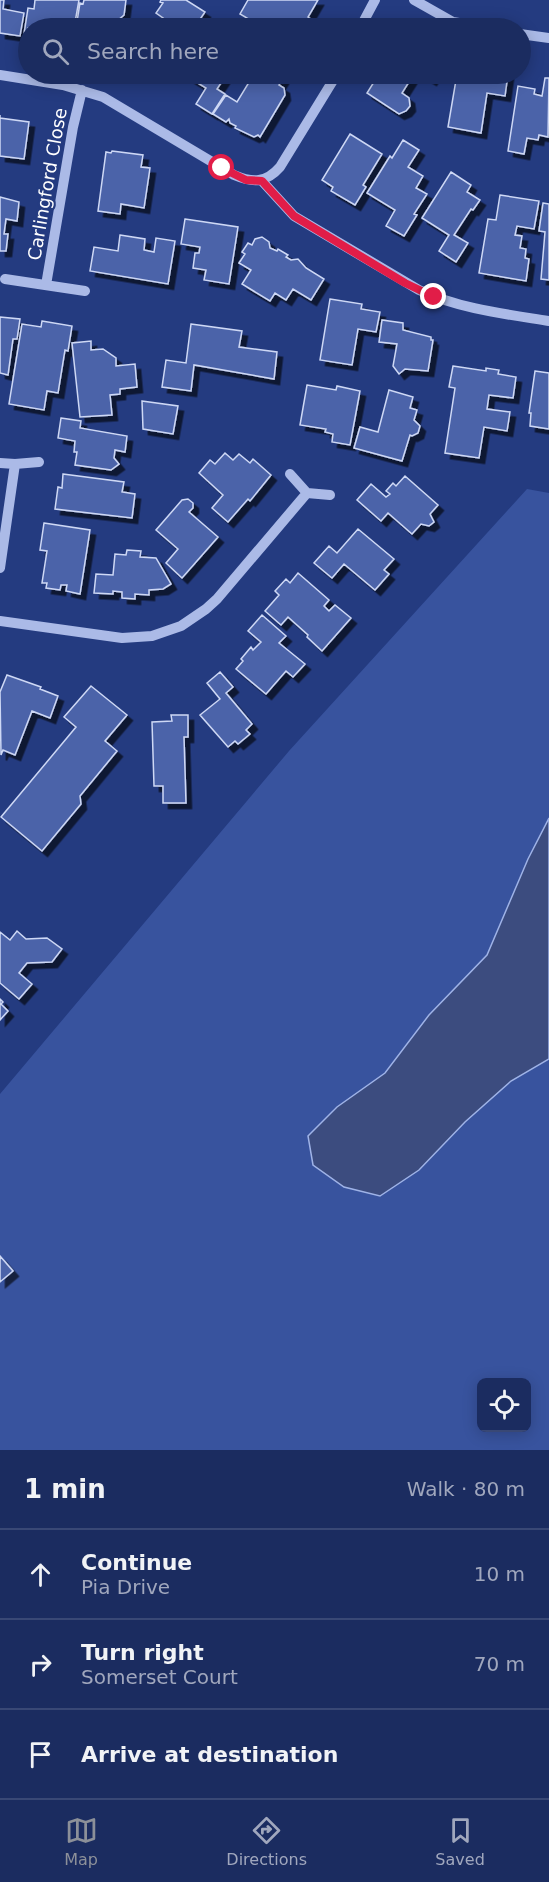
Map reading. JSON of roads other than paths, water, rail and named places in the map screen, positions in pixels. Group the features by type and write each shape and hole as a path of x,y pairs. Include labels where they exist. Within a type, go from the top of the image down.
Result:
{"street":[{"path":"365,18 375,0"},
{"path":"414,0 447,18"},
{"path":"531,36 549,38"},
{"path":"0,75 18,78"},
{"path":"49,84 82,90 119,106 234,175 246,180 262,181 280,167 331,84"},
{"name":"Carlingford Close","path":"46,285 73,127 82,90"},
{"path":"262,181 294,216 419,290 479,310 549,321"},
{"name":"Carlingford Close","path":"5,279 85,291"},
{"path":"0,463 39,462"},
{"path":"0,568 15,464"},
{"path":"290,474 307,493 330,495"},
{"path":"0,621 122,638 152,636 181,626 217,599 307,493"}]}
